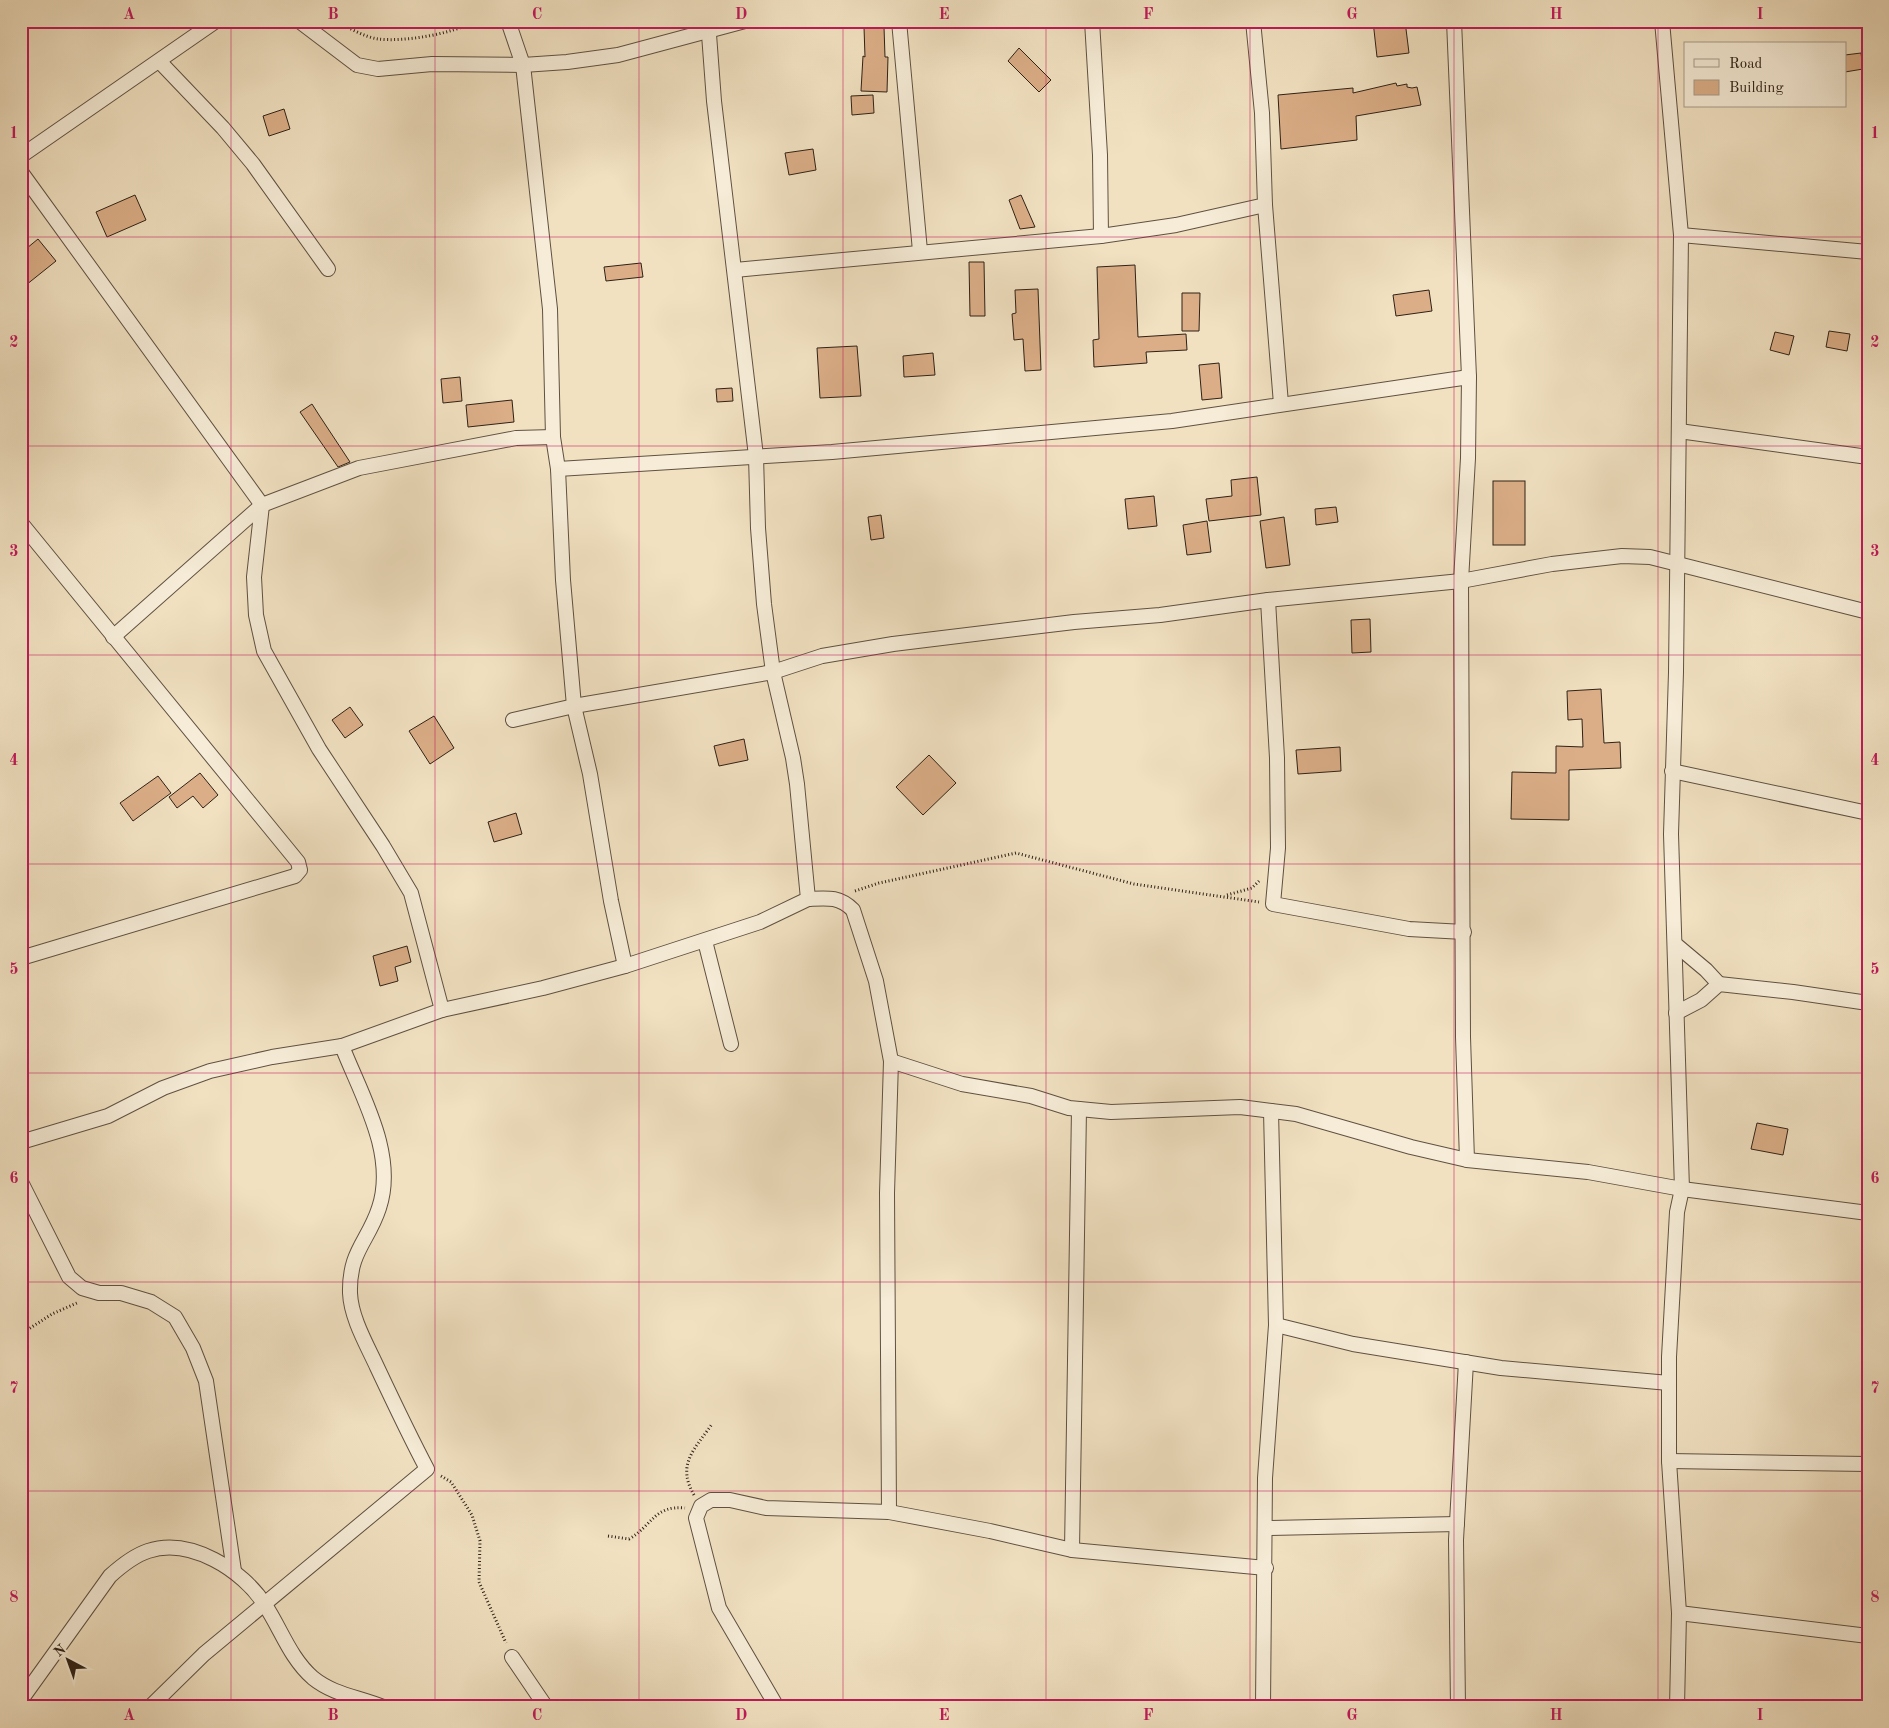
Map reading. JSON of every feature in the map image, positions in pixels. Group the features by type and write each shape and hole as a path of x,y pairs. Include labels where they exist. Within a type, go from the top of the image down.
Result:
{"street":[{"path":"21,156 160,62 216,21"},
{"path":"299,21 357,65 378,70 432,64 523,65 618,55 708,26 745,21"},
{"path":"508,21 523,65 550,309 553,437 558,469 563,580 574,706 590,774 611,901 625,966"},
{"path":"899,21 920,251"},
{"path":"1092,21 1100,155 1101,236"},
{"path":"1253,21 1262,113 1265,205 1281,404"},
{"path":"1454,21 1469,377 1468,458 1461,581 1467,1160"},
{"path":"1662,21 1681,235 1677,565 1672,771 1672,899 1682,1189 1677,1212 1672,1294 1669,1461 1679,1613 1677,1707"},
{"path":"708,26 717,128 756,456 758,528 773,672 795,766 808,899"},
{"path":"160,62 223,128 253,164 328,269"},
{"path":"21,172 262,505 254,576 256,615 264,652 319,749 383,846 411,893 442,1010"},
{"path":"735,270 920,251 1101,236 1176,225 1265,205"},
{"path":"1681,235 1868,252"},
{"path":"558,469 832,452 1172,421 1469,377"},
{"path":"1679,431 1868,456"},
{"path":"113,637 262,505 359,468 516,438 553,437"},
{"path":"21,523 298,862 300,870 295,876 21,958"},
{"path":"513,720 574,706 773,672 822,656 892,644 1074,622 1160,615 1268,600 1461,581 1552,564 1622,556 1650,557 1868,612"},
{"path":"1268,600 1277,758 1278,848 1273,904 1409,929 1464,932"},
{"path":"1672,771 1868,813"},
{"path":"21,1142 108,1116 163,1088 210,1071 272,1057 342,1046 442,1010 543,988 625,966 760,922 808,899 835,898 845,901 859,921 876,981 891,1061 887,1194 889,1512"},
{"path":"705,941 732,1044"},
{"path":"1675,944 1720,984 1868,1003"},
{"path":"1676,1013 1701,1000 1720,984"},
{"path":"150,1707 204,1654 428,1468 364,1340 350,1295 354,1257 380,1206 383,1188 381,1150 377,1132 342,1046"},
{"path":"891,1061 962,1084 1031,1096 1079,1109 1121,1112 1240,1107 1296,1114 1411,1147 1467,1160 1588,1172 1682,1189 1868,1214"},
{"path":"1072,1550 1079,1109"},
{"path":"1263,1707 1266,1568 1265,1478 1276,1325 1271,1111"},
{"path":"21,1182 69,1277 82,1288 99,1293 121,1293 150,1302 175,1317 192,1348 206,1381 234,1572"},
{"path":"1276,1325 1354,1344 1501,1368 1670,1383"},
{"path":"1458,1707 1457,1524 1466,1362"},
{"path":"1669,1461 1868,1464"},
{"path":"777,1707 719,1608 696,1518 701,1506 711,1500 730,1500 766,1508 889,1512 990,1531 1072,1550 1266,1568"},
{"path":"1265,1528 1457,1524"},
{"path":"21,1700 110,1576 127,1562 148,1551 172,1548 200,1553 234,1572 264,1603 288,1646 313,1677 338,1693 383,1707"},
{"path":"1679,1613 1868,1636"},
{"path":"512,1657 546,1707"}],"path":[{"path":"335,21 377,39 434,34 461,29 476,21"},
{"path":"835,898 879,883 1016,853 1134,884 1273,904"},
{"path":"1224,896 1252,888 1263,877"},
{"path":"21,1334 52,1314 99,1293"},
{"path":"608,1536 629,1539 663,1510 701,1506 687,1483 686,1462 712,1424"},
{"path":"428,1468 451,1482 472,1515 480,1541 479,1582 512,1657"}],"building":[{"path":"1373,21 1405,21 1409,53 1377,57"},
{"path":"864,27 884,27 885,57 888,57 887,92 861,91 863,56 865,57"},
{"path":"1019,48 1051,80 1039,92 1008,61"},
{"path":"1861,53 1863,69 1846,72 1846,55"},
{"path":"1396,83 1397,86 1407,84 1407,87 1417,87 1421,105 1356,116 1357,140 1281,149 1278,95 1353,88 1353,93"},
{"path":"873,95 874,113 852,115 851,96"},
{"path":"284,109 290,129 269,136 263,116"},
{"path":"813,149 816,170 789,175 785,153"},
{"path":"135,195 146,220 107,237 96,212"},
{"path":"1021,195 1035,227 1020,229 1009,200"},
{"path":"38,239 56,261 21,289 21,253"},
{"path":"969,262 984,262 985,316 970,316"},
{"path":"641,263 643,277 606,281 604,267"},
{"path":"1135,265 1138,337 1186,334 1187,350 1146,352 1147,363 1094,367 1093,340 1099,339 1097,267"},
{"path":"1038,289 1041,370 1025,371 1023,339 1014,340 1012,314 1016,313 1015,290"},
{"path":"1429,290 1432,311 1396,316 1393,295"},
{"path":"1182,293 1200,293 1199,331 1182,331"},
{"path":"1829,331 1850,334 1847,351 1826,347"},
{"path":"1775,332 1794,336 1789,355 1770,350"},
{"path":"857,346 861,396 820,398 817,348"},
{"path":"933,353 935,375 904,377 903,356"},
{"path":"1219,363 1222,398 1202,400 1199,365"},
{"path":"460,377 462,401 443,403 441,379"},
{"path":"732,388 733,401 717,402 716,389"},
{"path":"512,400 514,422 468,427 466,405"},
{"path":"312,404 350,462 338,467 300,412"},
{"path":"1257,477 1261,515 1209,521 1206,499 1232,496 1231,480"},
{"path":"1493,481 1525,481 1525,545 1493,545"},
{"path":"1154,496 1157,526 1128,529 1125,499"},
{"path":"1336,507 1338,522 1316,525 1315,509"},
{"path":"881,515 884,538 871,540 868,517"},
{"path":"1284,517 1290,565 1266,568 1260,521"},
{"path":"1207,521 1211,552 1187,555 1183,525"},
{"path":"1370,619 1371,652 1352,653 1351,620"},
{"path":"1601,689 1604,743 1620,742 1621,768 1569,770 1569,820 1511,819 1512,772 1556,773 1556,746 1583,747 1582,719 1568,720 1567,691"},
{"path":"350,707 363,725 345,738 332,720"},
{"path":"434,716 454,748 430,764 409,731"},
{"path":"744,739 748,760 719,766 714,746"},
{"path":"1340,747 1341,771 1298,774 1296,750"},
{"path":"929,755 956,783 923,815 896,787"},
{"path":"200,773 218,795 203,808 193,796 177,808 169,797"},
{"path":"158,776 171,793 133,821 120,803"},
{"path":"516,813 522,834 494,842 488,822"},
{"path":"407,946 411,962 395,967 398,981 380,986 373,956"},
{"path":"1757,1123 1788,1129 1783,1155 1751,1149"}]}
